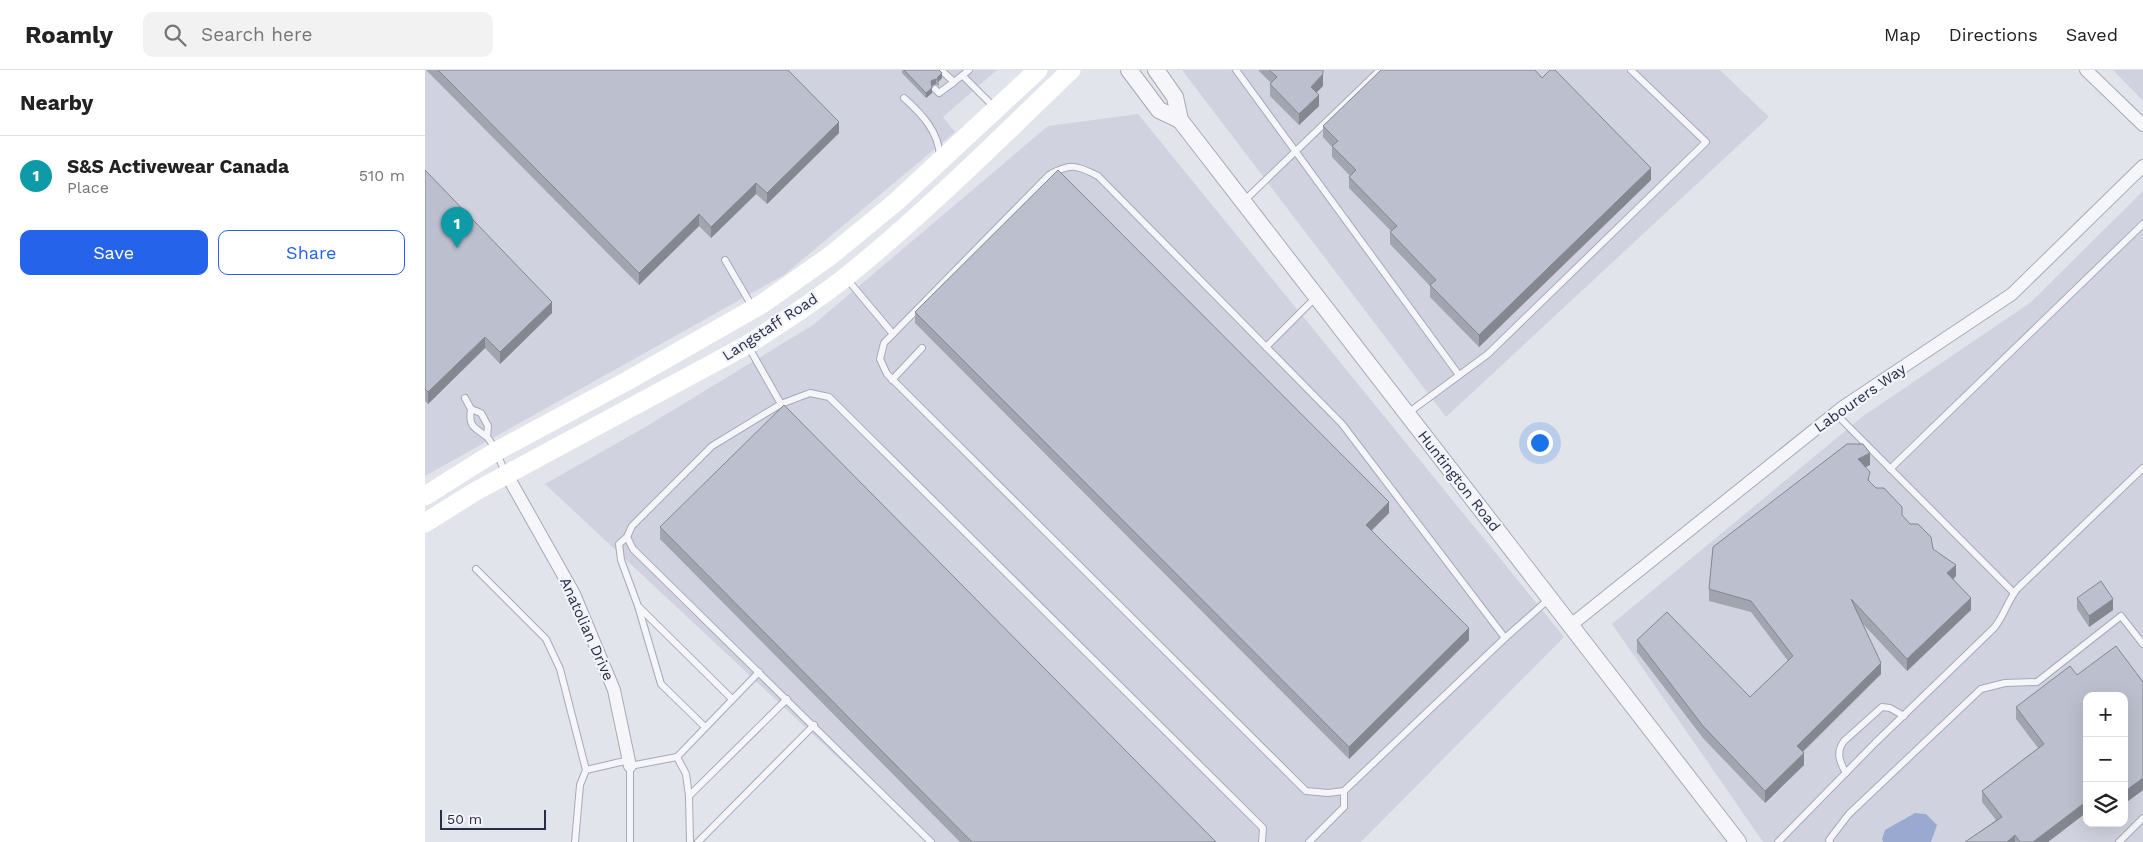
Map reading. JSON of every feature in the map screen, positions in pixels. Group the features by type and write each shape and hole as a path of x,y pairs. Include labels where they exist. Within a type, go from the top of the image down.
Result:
{"main road":[{"name":"Langstaff Road","path":"425,496 491,445 627,381 754,309 830,256 897,201 1038,70"},
{"name":"Langstaff Road","path":"425,523 476,491 747,345 845,277 902,230 980,159 1071,70"}],"street":[{"name":"Huntington Road","path":"1129,70 1159,110 1181,120"},
{"name":"Huntington Road","path":"1156,70 1175,97 1181,120 1738,842"},
{"path":"2086,70 2143,125"},
{"name":"Labourers Way","path":"1571,625 1835,413 2012,294 2143,166"},
{"name":"Anatolian Drive","path":"507,475 574,594 614,690 629,763"}],"lane":[{"path":"941,70 954,82"},
{"path":"935,90 939,93 969,70"},
{"path":"1236,70 1459,375"},
{"path":"1243,202 1380,70"},
{"path":"1407,414 1488,354 1706,142 1631,70"},
{"path":"963,76 996,109"},
{"path":"904,98 930,126 938,141 940,161"},
{"path":"1505,638 1342,424 1098,176 1079,167 1064,167 1049,175 884,343 880,359 887,374 1306,791 1328,793 1344,791 1505,638 1550,598"},
{"path":"1890,469 2143,224"},
{"path":"725,260 754,309"},
{"path":"845,277 893,334"},
{"path":"1266,347 1317,296"},
{"path":"747,345 781,404"},
{"path":"893,380 922,348"},
{"path":"705,727 661,684 638,606 621,560 619,544 627,537 632,526 712,446 781,404 811,393 829,397 1263,828 1262,842"},
{"path":"465,398 471,409 481,413 488,426 491,445"},
{"path":"471,409 469,418 477,432 491,445 507,475"},
{"path":"1835,413 2014,593"},
{"path":"1777,842 1994,628 2004,616 2014,593 2143,468"},
{"path":"627,537 633,549 931,842"},
{"path":"476,569 546,639 560,669 586,770 580,785 575,842"},
{"path":"638,606 732,699"},
{"path":"1830,842 1829,840 1849,814 1981,689 2005,682 2037,682 2121,616 2143,644"},
{"path":"586,770 677,758 759,672"},
{"path":"689,796 787,699"},
{"path":"1845,773 1839,755 1840,747 1844,741 1882,707 1890,708 1904,716"},
{"path":"698,842 814,725"},
{"path":"677,758 686,774 689,796 690,842"},
{"path":"629,763 630,842"},
{"path":"1309,842 1344,807 1344,791"},
{"path":"2119,842 2143,818"}],"shaded area":[{"path":"425,70 997,70 943,117 955,132 784,275 425,476"},
{"path":"1182,70 1720,70 1769,117 1446,417"},
{"path":"2113,70 2143,70 2143,101"},
{"path":"1138,114 1564,637 1361,842 928,842 545,484 647,426 813,325 1048,126"},
{"path":"2143,191 2143,842 1763,842 1612,624 1862,417 2031,302"}],"water":[{"path":"1915,813 1926,814 1937,825 1931,842 1883,842 1885,830"}],"building":[{"path":"438,70 788,70 839,122 767,193 756,183 711,227 699,214 639,273"},
{"path":"904,70 939,70 942,73 937,78 939,81 936,79 931,81 932,88 926,93"},
{"path":"1269,70 1323,70 1323,74 1311,87 1319,95 1299,114 1270,84 1277,77"},
{"path":"1381,70 1535,70 1542,78 1550,70 1555,70 1651,168 1479,335 1430,285 1436,280 1390,232 1397,226 1349,177 1356,170 1332,146 1338,141 1323,126"},
{"path":"425,170 552,302 500,352 485,337 428,392 425,389"},
{"path":"1058,170 1389,502 1366,525 1469,628 1349,747 915,312"},
{"path":"784,405 1216,842 972,842 660,527"},
{"path":"1847,444 1863,444 1870,453 1858,459 1870,472 1868,480 1876,488 1884,488 1902,507 1902,515 1910,524 1918,524 1931,537 1933,549 1956,565 1947,573 1971,598 1907,659 1851,599 1881,663 1797,746 1804,753 1765,791 1703,726 1637,640 1667,612 1750,697 1793,656 1751,601 1709,589 1713,547"},
{"path":"2101,581 2113,599 2089,616 2077,598"},
{"path":"2116,646 2143,682 2143,778 2128,789 2128,692 2083,692 2083,804 2033,842 2020,842 2015,835 2007,842 1965,842 2002,817 1982,791 2044,744 2016,707 2070,666 2077,675"}],"place":[{"name":"S&S Activewear Canada","path":"457,248"}]}
